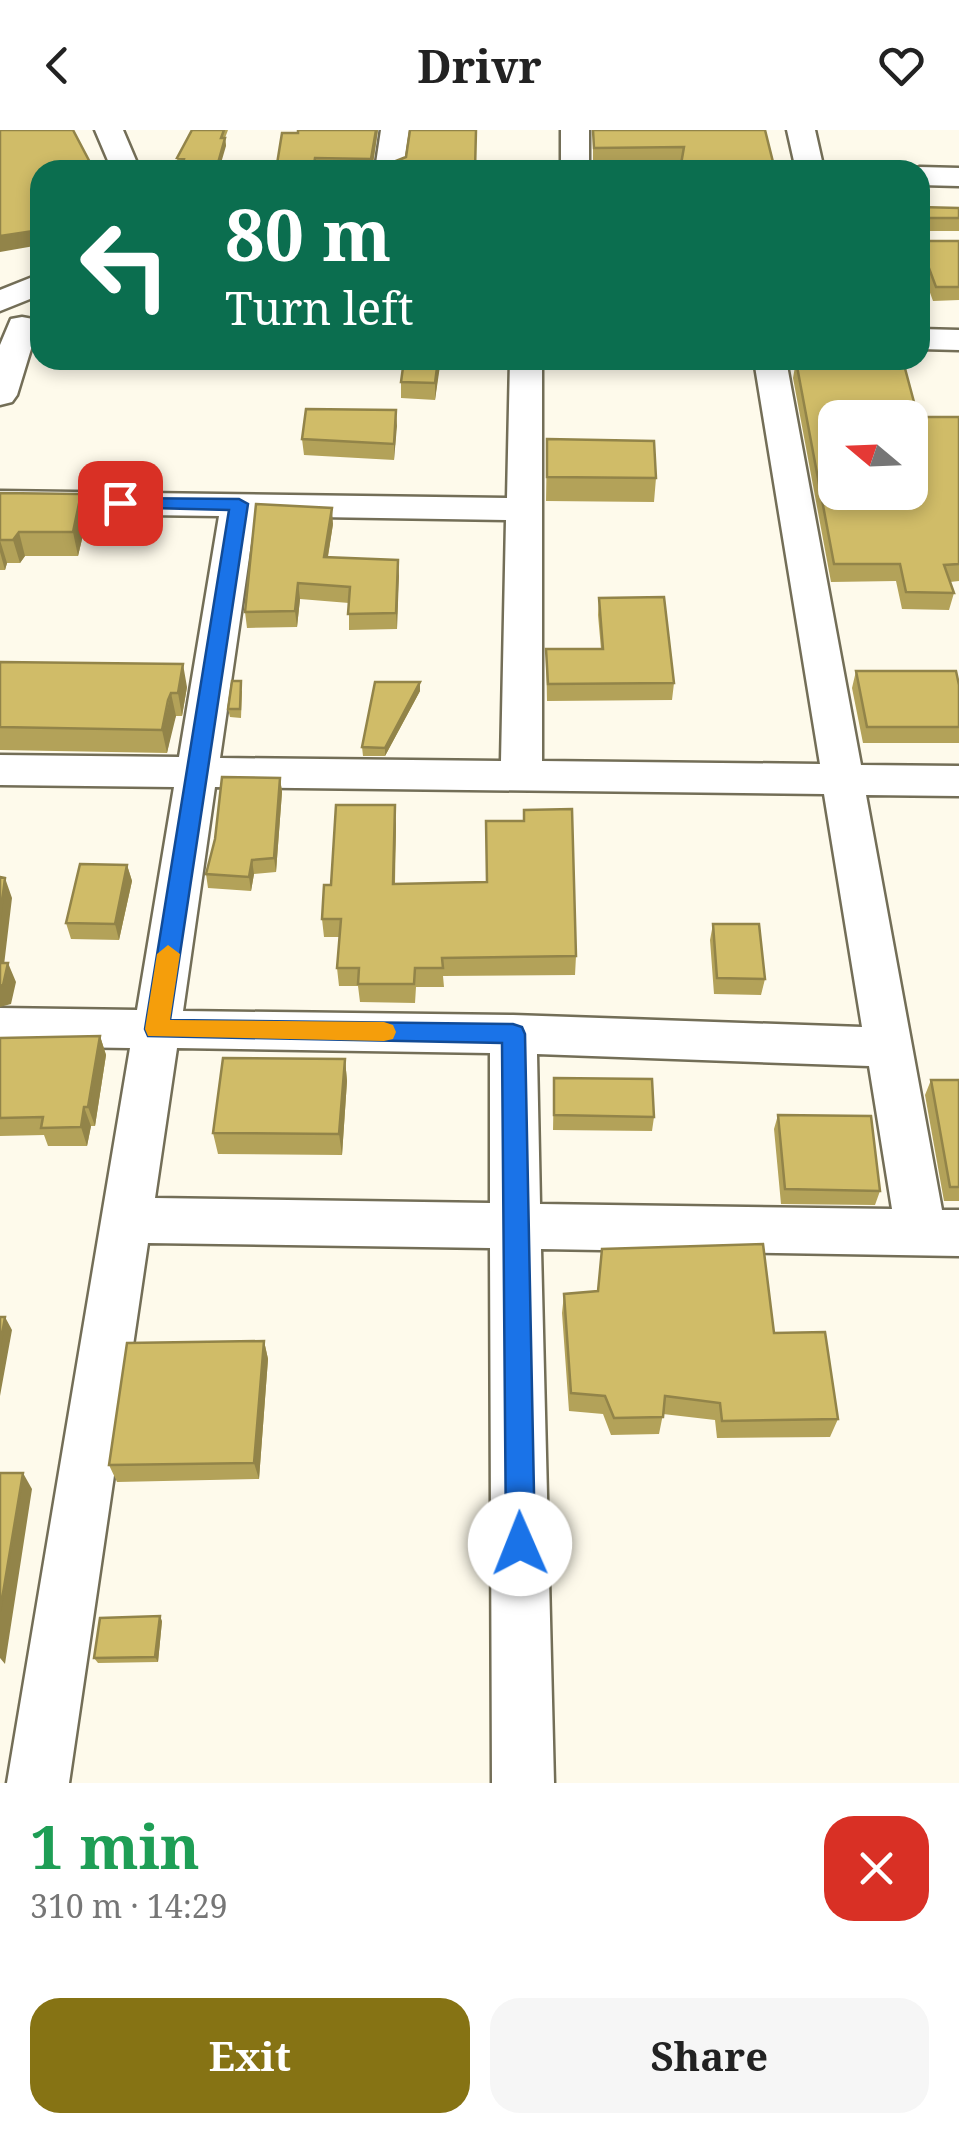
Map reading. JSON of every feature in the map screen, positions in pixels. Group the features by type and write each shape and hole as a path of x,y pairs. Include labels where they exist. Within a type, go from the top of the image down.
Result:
{"street":[{"path":"109,130 122,160"},
{"path":"390,160 395,130"},
{"path":"575,130 575,160"},
{"path":"800,130 808,160"},
{"path":"930,176 959,177"},
{"path":"0,395 16,320 30,298"},
{"path":"930,339 959,340"},
{"path":"521,776 526,370"},
{"path":"126,1220 940,1232 889,1047 772,370"},
{"path":"0,502 526,508"},
{"path":"38,1783 239,504"},
{"path":"0,770 959,782"},
{"path":"0,1027 513,1034 889,1047"},
{"path":"513,1034 524,1783"}],"building":[{"path":"0,130 73,130 89,160 30,160 30,232 0,236"},
{"path":"192,130 224,130 219,160 177,158"},
{"path":"376,130 371,159 278,160 282,133"},
{"path":"410,130 476,130 475,160 398,160 406,157"},
{"path":"593,130 765,130 772,160 682,160 684,147 594,148"},
{"path":"930,207 959,208 959,218 930,218"},
{"path":"930,241 959,241 959,287 936,287 930,271"},
{"path":"403,370 437,370 435,383 401,382"},
{"path":"798,370 905,370 913,400 818,400 818,479"},
{"path":"306,409 396,410 394,444 302,439"},
{"path":"928,417 959,417 959,564 944,565 954,593 906,592 900,564 834,564 824,510 928,510"},
{"path":"547,439 654,441 656,478 547,477"},
{"path":"0,493 81,494 73,532 19,532 13,540 0,540"},
{"path":"256,504 332,508 324,557 398,560 396,613 348,614 350,587 298,583 295,611 245,612"},
{"path":"664,597 674,683 548,684 546,649 603,649 599,598"},
{"path":"0,662 183,664 178,693 171,693 162,730 0,727"},
{"path":"856,671 956,671 959,727 867,727"},
{"path":"232,681 241,681 240,709 228,709"},
{"path":"375,682 420,682 385,748 362,747"},
{"path":"222,777 280,778 274,858 252,860 249,877 206,874 215,839"},
{"path":"336,805 395,805 393,884 487,882 486,821 524,821 524,810 572,809 576,956 442,958 443,968 415,968 414,984 358,984 359,968 337,968 341,919 322,919 324,885 331,885"},
{"path":"80,864 127,865 115,924 66,923"},
{"path":"0,877 5,878 0,918"},
{"path":"713,924 759,924 765,979 717,978"},
{"path":"0,963 8,963 0,986"},
{"path":"100,1036 81,1127 41,1128 43,1117 0,1118 0,1038"},
{"path":"223,1058 345,1059 339,1134 213,1133"},
{"path":"554,1078 652,1079 654,1117 554,1115"},
{"path":"931,1080 959,1080 959,1187 950,1187"},
{"path":"778,1115 871,1116 880,1191 785,1189"},
{"path":"763,1244 774,1333 825,1332 838,1419 722,1421 720,1403 665,1396 663,1417 614,1418 605,1396 571,1393 564,1294 598,1291 602,1249"},
{"path":"0,1317 5,1317 0,1346"},
{"path":"264,1341 254,1463 109,1465 127,1343"},
{"path":"0,1473 23,1473 0,1611"},
{"path":"160,1616 155,1657 94,1658 100,1618"}],"slow traffic":[{"path":"168,954 156,1029 384,1032"}],"route":[{"path":"120,503 239,504 156,1029 513,1034 520,1544"}]}
